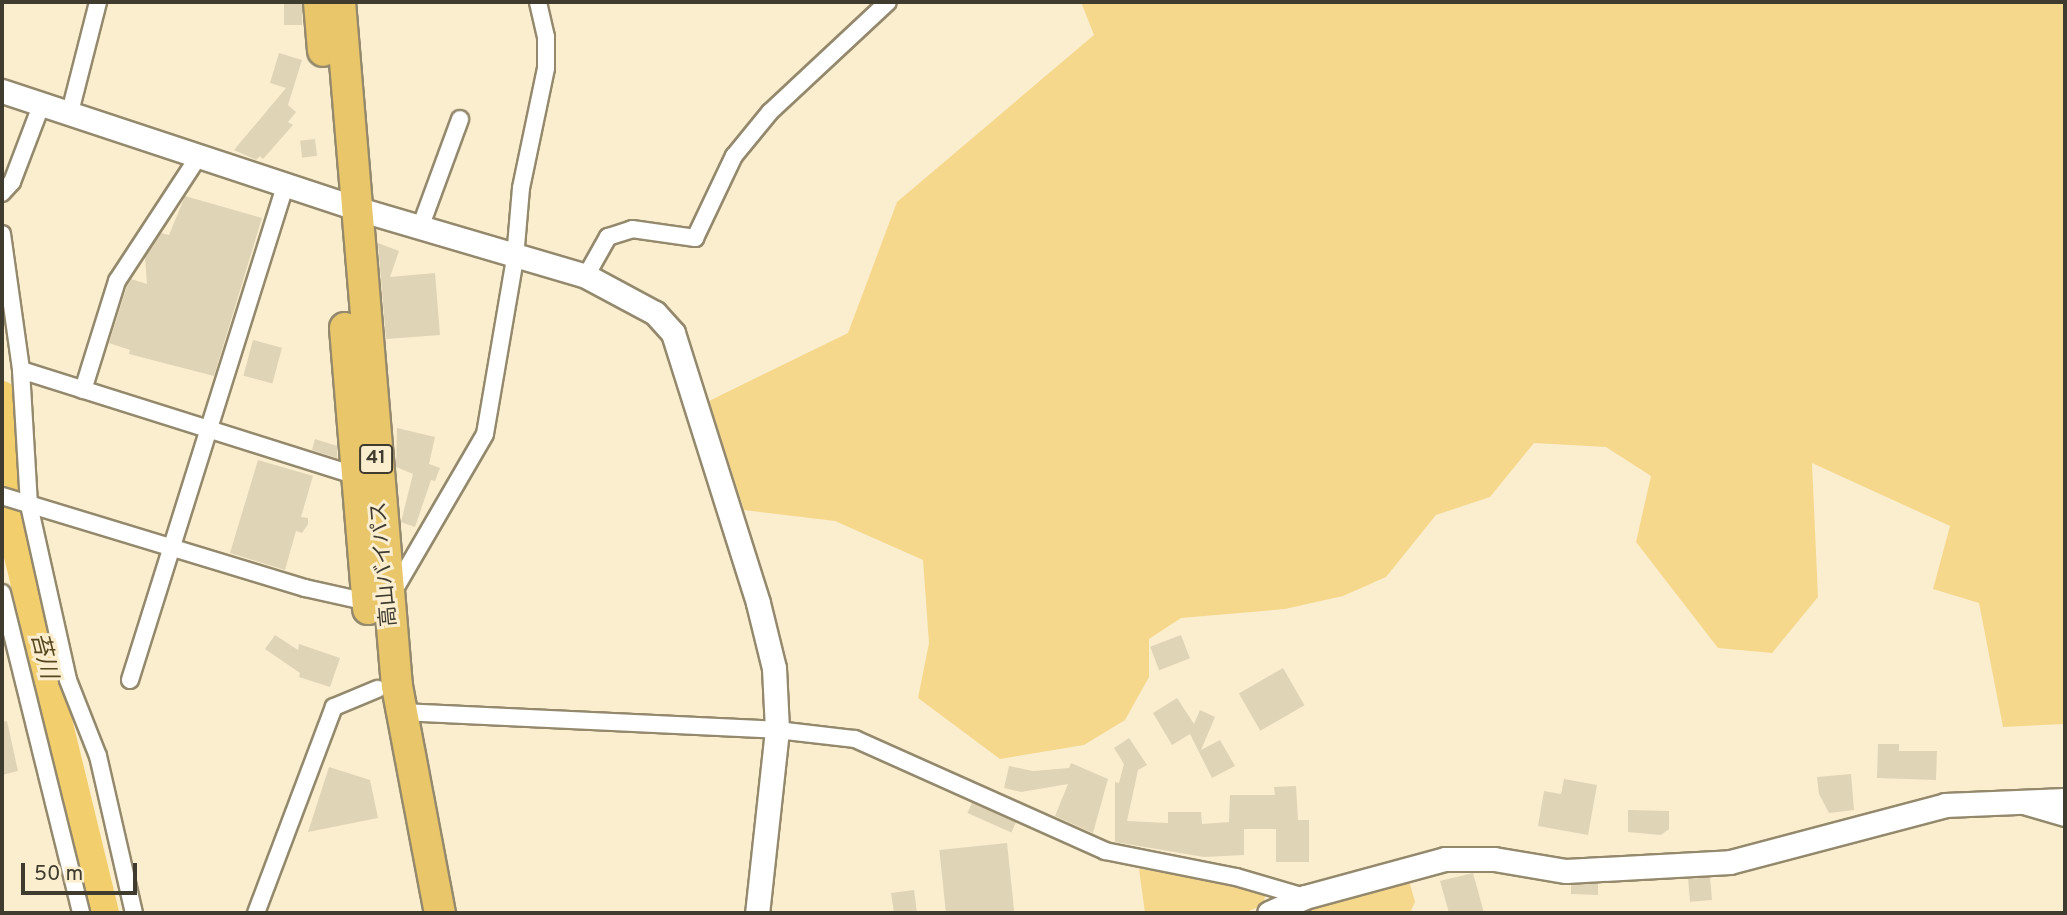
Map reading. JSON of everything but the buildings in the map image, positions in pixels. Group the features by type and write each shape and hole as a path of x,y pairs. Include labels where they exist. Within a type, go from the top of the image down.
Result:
{"highway":[{"name":"高山バイパス","path":"319,2 346,204 377,601 377,689 419,913"},
{"name":"高山バイパス","path":"340,2 355,475 377,601 440,913"}],"street":[{"path":"69,112 98,2"},
{"path":"2,496 171,549 377,601 421,549 485,434 515,258 521,188 545,68 546,37 538,2"},
{"path":"586,276 608,237 632,229 695,238 734,156 770,111 888,2"},
{"path":"2,91 420,228 515,258 586,276 636,300 673,333 758,603 774,668 777,730 757,913"},
{"path":"2,193 12,182 42,103"},
{"path":"420,228 460,119"},
{"path":"83,390 117,281 200,154"},
{"path":"130,680 286,183"},
{"path":"2,234 21,370 26,504 68,680 98,756 134,913"},
{"path":"21,370 355,475"},
{"path":"2,593 81,913"},
{"path":"256,913 334,707 377,689"},
{"path":"401,712 777,730 855,739 1105,851 1236,877 1304,897"},
{"path":"1269,913 1304,897 1445,859 1494,859 1566,871 1730,862 1945,805 2065,800"},
{"path":"2008,802 2065,818"}],"shaded area":[{"path":"1081,2 2065,2 2065,724 2003,727 1979,603 1933,589 1950,526 1812,463 1818,597 1772,653 1718,648 1636,542 1651,476 1606,447 1534,443 1490,497 1436,515 1386,577 1343,596 1285,609 1181,618 1149,639 1149,677 1125,720 1084,745 1000,759 918,698 929,643 923,560 835,521 744,510 709,401 848,333 897,202 1094,35"},
{"path":"1139,869 1192,874 1266,893 1263,905 1244,913 1145,913"},
{"path":"1407,873 1415,902 1410,913 1298,913"}],"waterway":[{"name":"苔川","path":"2,395 9,519 105,913"}]}
